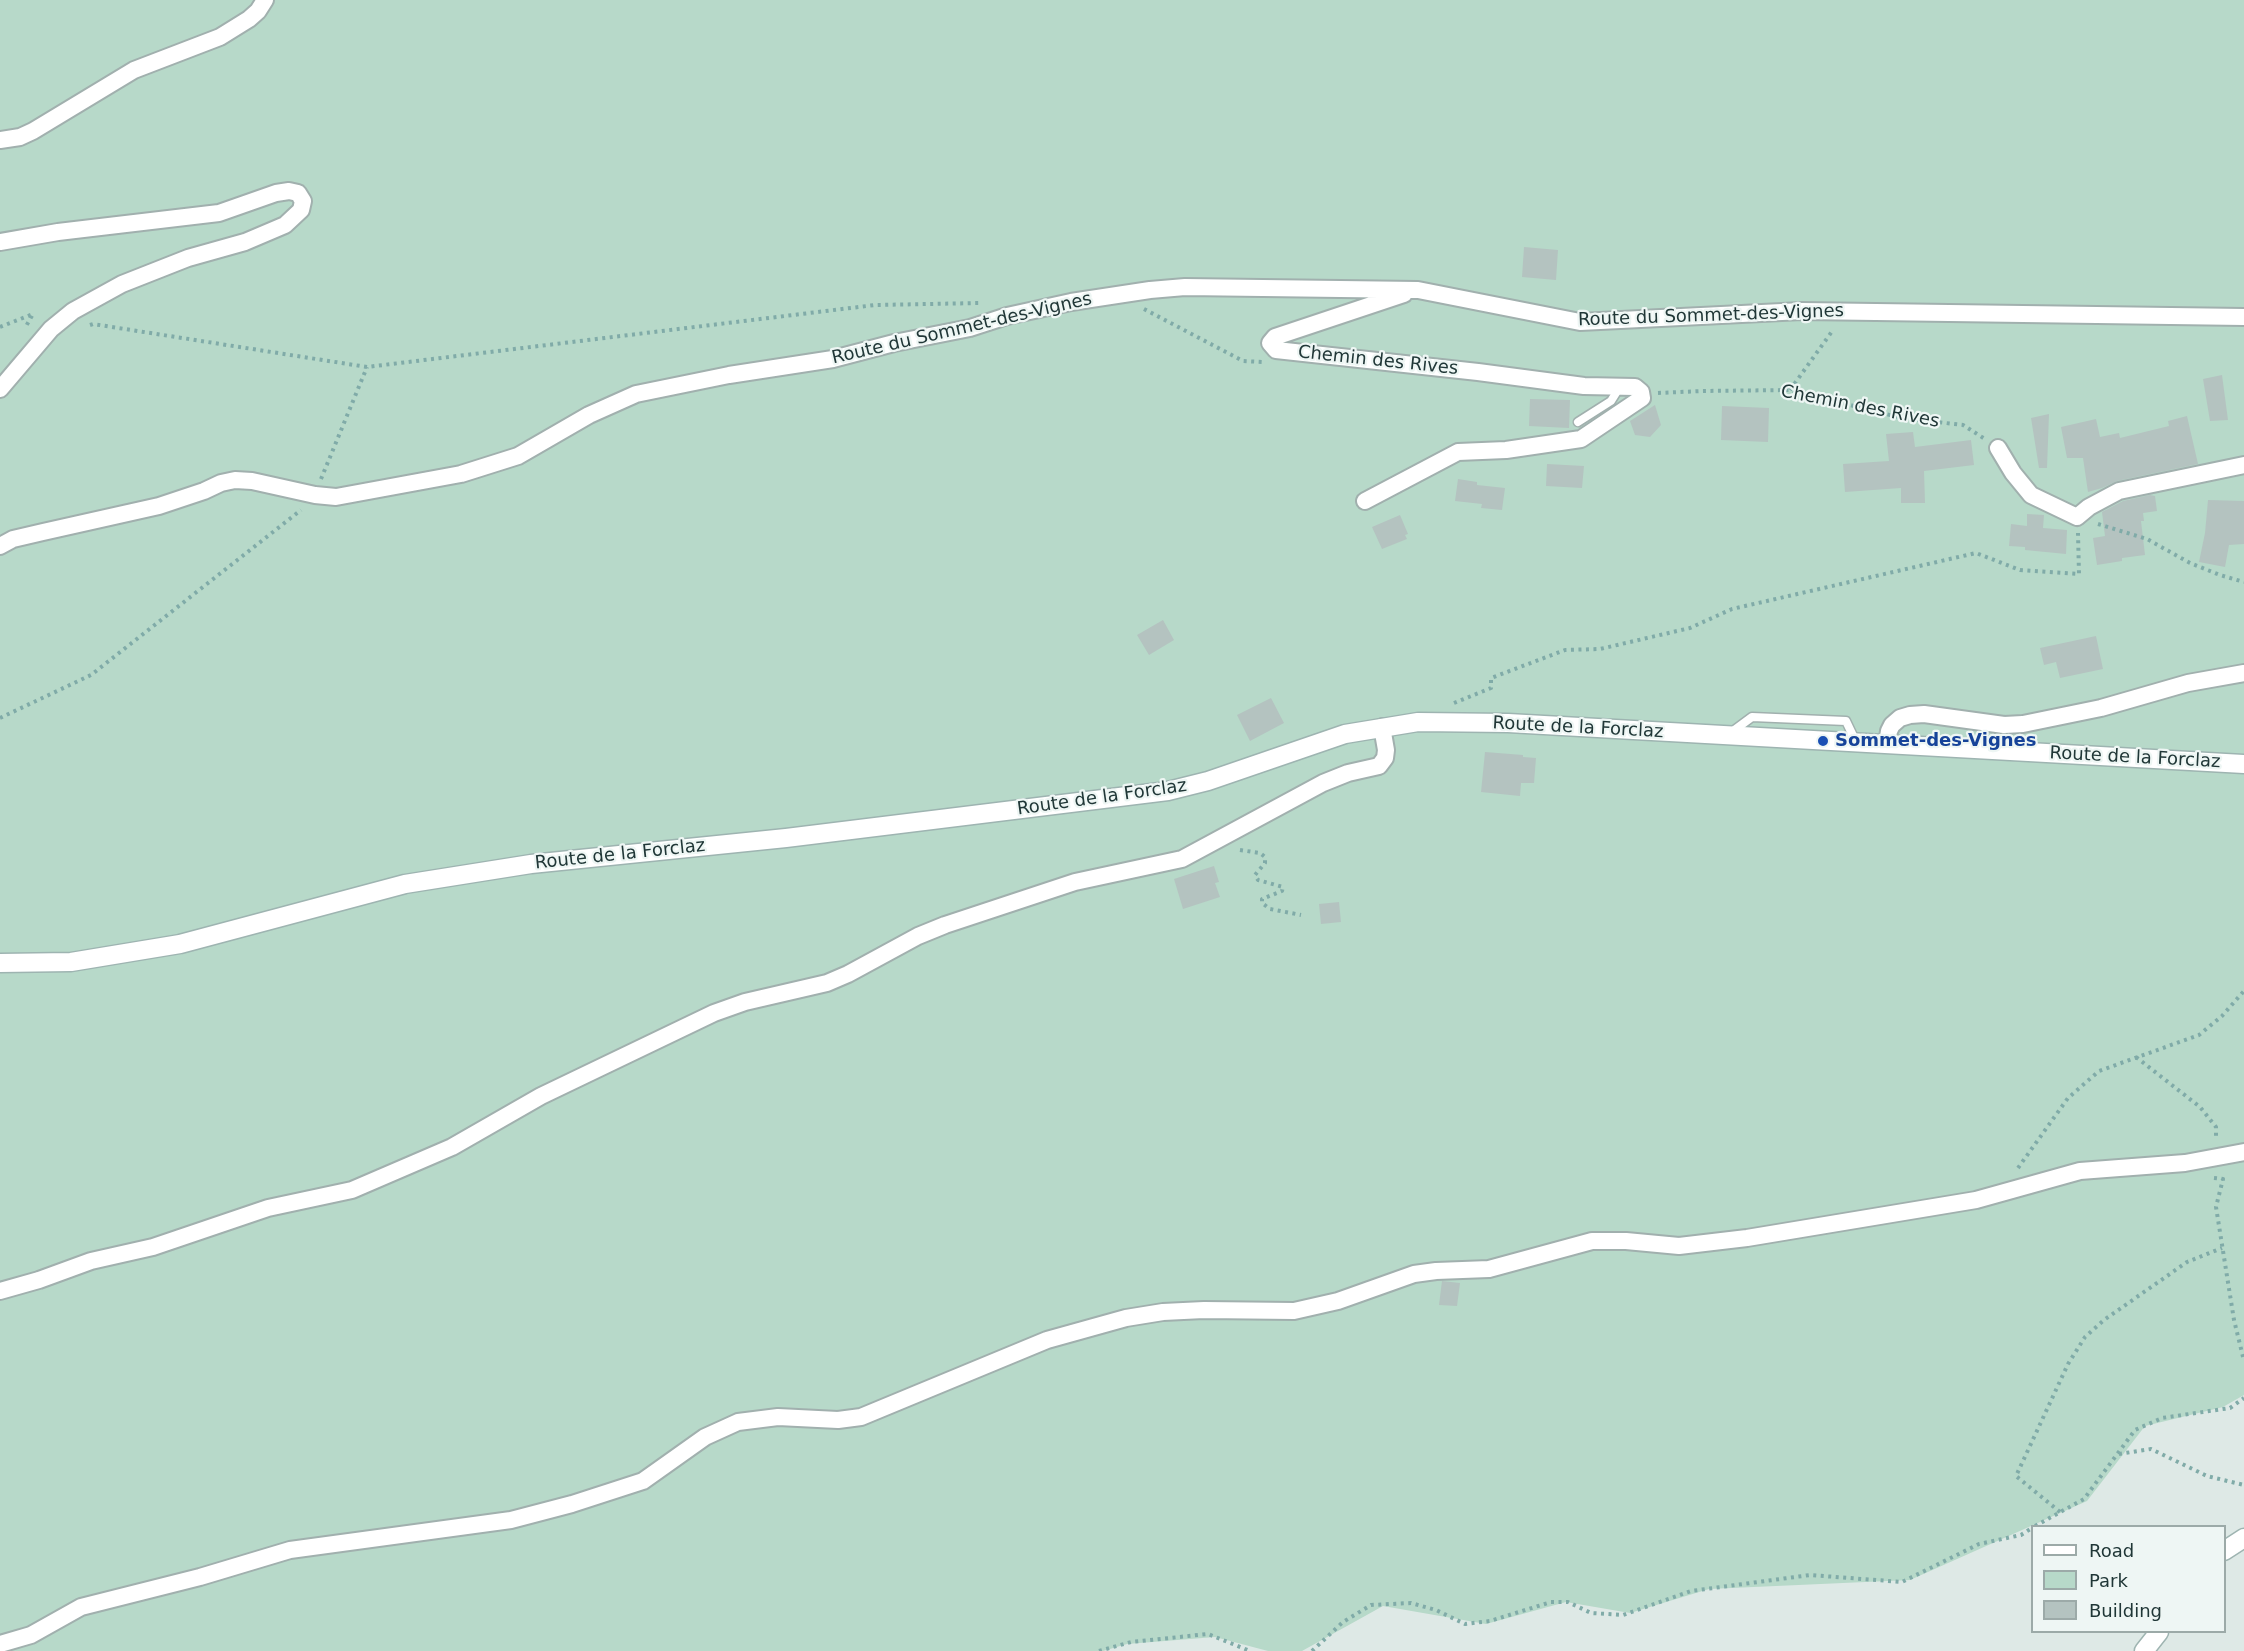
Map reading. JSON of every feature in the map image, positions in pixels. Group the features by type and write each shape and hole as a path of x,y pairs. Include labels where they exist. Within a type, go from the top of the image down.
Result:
{"main road":[{"name":"Route de la Forclaz","path":"0,963 71,962 180,944 405,884 531,864 786,838 1168,791 1208,781 1328,739 1382,727 1428,722 1508,723 2244,764"},
{"path":"2226,1550 2244,1538"},
{"path":"2144,1651 2157,1633"}],"street":[{"path":"0,140 20,137 33,131 134,70 220,37 258,12 266,0"},
{"path":"0,242 58,232 219,213 276,193 289,191 298,193 303,201 302,210 285,225 253,239 208,251 122,284 81,306 51,329 0,389"},
{"name":"Route du Sommet-des-Vignes","path":"0,546 43,532 159,506 235,480 252,480 315,495 336,497 461,474 518,456 613,402 661,387 833,359 929,334 970,328 1007,316 1071,302 1185,287 1418,290 1580,322 1802,311 2244,317"},
{"name":"Chemin des Rives","path":"1418,290 1275,337 1270,343 1276,350 1584,386 1637,387 1643,394"},
{"path":"1365,501 1458,452 1506,450 1581,440 1637,403 1643,394"},
{"path":"1998,448 2013,473 2031,495 2077,517 2089,507 2119,491 2244,465"},
{"path":"1887,744 1892,725 1900,718 1910,714 2004,725 2023,724 2101,708 2208,679 2244,674"},
{"path":"0,1291 91,1262 153,1247 268,1208 352,1190 452,1147 541,1096 714,1013 746,1002 827,983 918,936 945,925 1075,882 1182,859 1334,777 1379,766 1385,758 1386,750 1382,727"},
{"path":"0,1644 31,1635 81,1607 200,1578 290,1550 501,1522 572,1504 644,1481 700,1441 728,1426 751,1419 778,1417 837,1420 861,1417 1047,1340 1126,1318 1190,1310 1294,1311 1344,1300 1414,1274 1436,1270 1489,1269 1584,1242 1618,1240 1679,1246 1747,1238 1965,1202 2080,1171 2185,1163 2244,1152"}],"lane":[{"path":"1578,422 1611,400 1617,388"}],"path":[{"path":"82,328 93,324 367,368 874,305 990,303"},
{"path":"1790,390 1845,312"},
{"path":"0,327 33,314 22,334"},
{"path":"0,718 91,675 313,501 367,368"},
{"name":"Chemin des Rives","path":"1643,394 1790,390 1902,418 1963,425 1998,448"},
{"path":"1428,722 1450,704 1491,688 1491,678 1565,650 1600,649 1690,628 1732,609 1964,555 1976,553 2020,570 2079,574 2077,517 2147,539 2190,563 2244,582"},
{"path":"1209,845 1227,850 1243,849 1260,853 1265,857 1265,863 1255,875 1258,880 1283,887 1282,891 1262,899 1262,903 1270,909 1301,915"},
{"path":"2004,1192 2007,1184 2068,1098 2098,1071 2199,1035 2222,1016 2244,991"},
{"path":"2136,1056 2200,1107 2216,1127 2217,1158"},
{"path":"2212,1178 2223,1179 2216,1207 2244,1361"},
{"path":"2060,1512 2016,1476 2068,1364 2085,1337 2104,1320 2187,1262 2222,1248"},
{"path":"2037,1525 2084,1499 2135,1430 2162,1418 2230,1408 2244,1398"},
{"path":"2119,1454 2151,1449 2207,1476 2244,1485"},
{"path":"1312,1651 1343,1622 1371,1605 1411,1604 1436,1610 1465,1624 1490,1621 1551,1602 1568,1602 1591,1613 1623,1615 1691,1591 1810,1575 1902,1582 1979,1544 2021,1535 2031,1529"},
{"path":"1099,1651 1131,1642 1208,1634 1250,1651"}],"green space":[{"path":"0,0 2244,0 2244,1395 2223,1407 2145,1426 2087,1501 1910,1580 1709,1589 1630,1613 1566,1602 1486,1624 1383,1606 1302,1651 1268,1651 1215,1637 1127,1644 1103,1651 0,1651"}],"building":[{"path":"1524,247 1558,250 1556,280 1522,277"},
{"path":"2222,375 2228,420 2210,421 2203,379"},
{"path":"1530,399 1570,400 1569,428 1529,426"},
{"path":"1655,405 1661,425 1650,437 1635,435 1630,421"},
{"path":"1722,406 1769,408 1768,442 1721,440"},
{"path":"2049,414 2047,468 2039,468 2031,418"},
{"path":"2187,416 2198,464 2117,481 2088,492 2083,458 2067,458 2061,427 2096,419 2100,437 2119,433 2120,438 2169,426 2168,421"},
{"path":"1913,432 1915,447 1971,440 1974,465 1924,471 1925,503 1901,503 1901,488 1845,492 1843,464 1889,461 1886,434"},
{"path":"1547,464 1584,466 1582,488 1546,486"},
{"path":"1458,479 1477,482 1477,485 1505,488 1502,510 1481,508 1482,504 1455,501"},
{"path":"2155,496 2157,511 2143,513 2144,521 2141,521 2145,555 2097,565 2093,538 2105,536 2102,512 2123,501"},
{"path":"2208,500 2244,501 2244,544 2229,545 2225,567 2199,562"},
{"path":"2027,514 2044,515 2043,528 2067,530 2066,554 2009,546 2011,524 2027,526"},
{"path":"1400,515 1408,534 1405,535 1407,539 1382,549 1372,527"},
{"path":"1163,620 1174,640 1149,655 1137,635"},
{"path":"2096,636 2103,669 2060,678 2056,662 2044,665 2040,648"},
{"path":"1271,698 1284,723 1250,741 1237,715"},
{"path":"1485,752 1536,758 1534,783 1521,783 1520,796 1481,792"},
{"path":"1214,866 1219,882 1215,883 1220,897 1183,909 1174,879"},
{"path":"1339,902 1341,922 1321,924 1319,904"},
{"path":"1442,1281 1460,1283 1457,1306 1439,1305"}],"place":[{"name":"Sommet-des-Vignes","path":"1823,741"}]}
